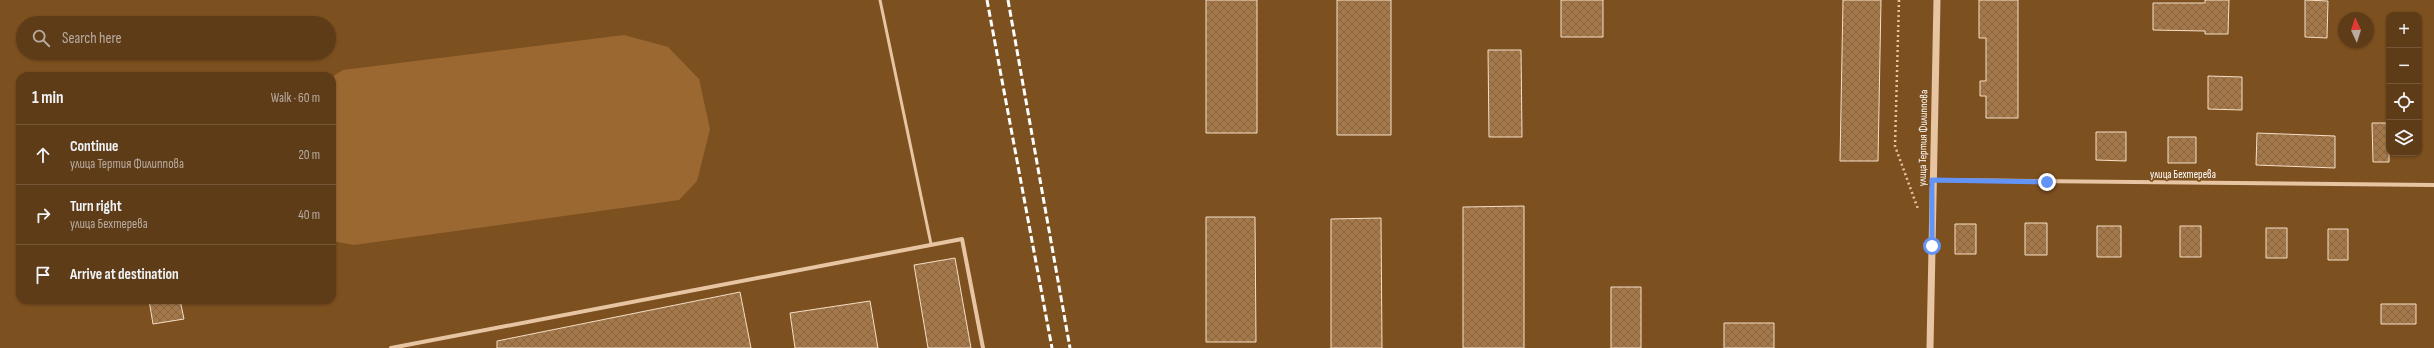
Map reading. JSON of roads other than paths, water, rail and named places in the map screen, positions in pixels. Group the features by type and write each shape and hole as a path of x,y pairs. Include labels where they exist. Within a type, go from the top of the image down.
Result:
{"street":[{"name":"улица Тертия Филиппова","path":"1930,348 1932,180 1937,0"},
{"name":"улица Бехтерева","path":"1932,180 2434,185"},
{"path":"391,348 962,239 983,348"}],"lane":[{"path":"880,0 931,244"}],"railway":[{"path":"987,0 1052,348"},
{"path":"1008,0 1070,348"}]}
